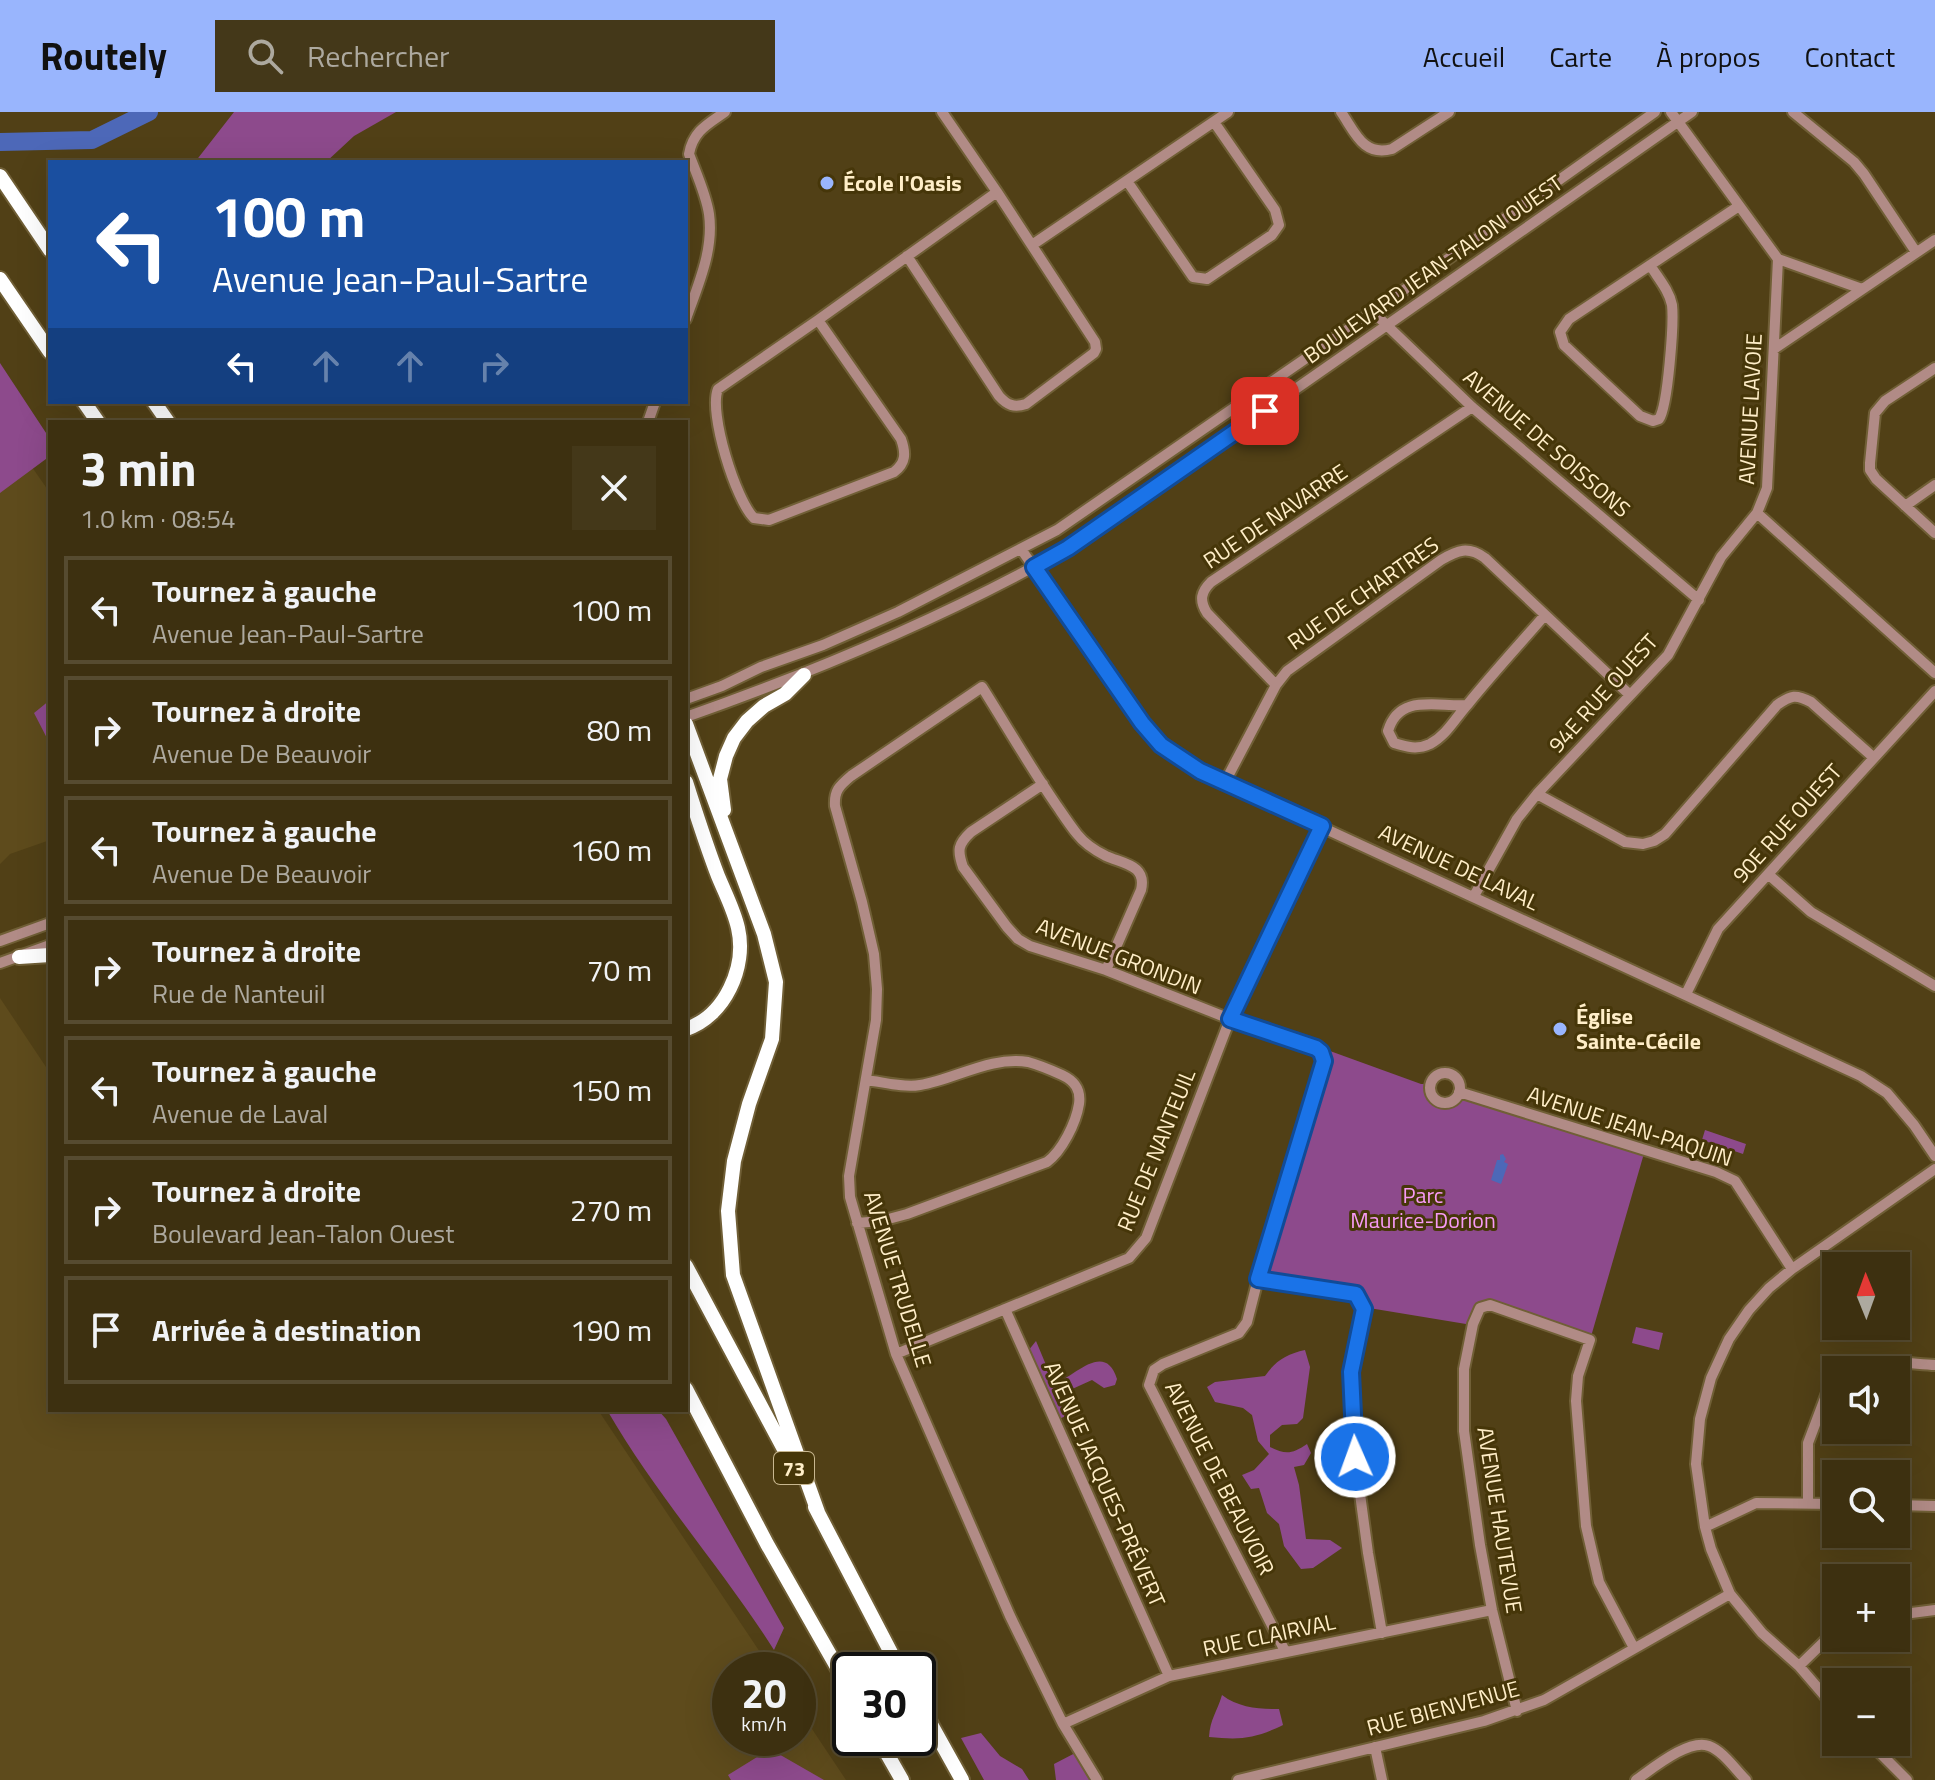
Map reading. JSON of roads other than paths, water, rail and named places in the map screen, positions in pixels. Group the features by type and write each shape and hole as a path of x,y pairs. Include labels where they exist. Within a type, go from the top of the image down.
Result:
{"highway":[{"path":"0,176 48,247"},
{"path":"0,279 48,349"},
{"path":"731,842 720,779 734,738 747,721 785,694 804,675"},
{"path":"688,729 764,934 776,982 772,1039 749,1104 734,1161 728,1211 733,1275 819,1515"},
{"path":"688,788 738,929 740,959 731,987 716,1011 688,1028"},
{"path":"688,810 702,833"},
{"path":"19,957 48,955"},
{"name":"73","path":"688,1270 891,1652"},
{"path":"688,1393 767,1544 832,1658"},
{"path":"688,1403 701,1419"},
{"path":"936,1733 962,1780"},
{"path":"888,1756 902,1780"}],"street":[{"path":"688,313 705,265 710,227 708,210 689,154 694,136 725,112"},
{"path":"907,256 999,396 1010,406 1026,404 1090,358 1096,349 1095,342 1032,245 942,112"},
{"path":"1032,245 1228,112"},
{"path":"1341,112 1363,144 1370,149 1384,151 1392,149 1449,112"},
{"name":"BOULEVARD JEAN-TALON OUEST","path":"688,698 898,612 1057,530 1655,112"},
{"path":"1671,112 1778,259 1862,289"},
{"name":"BOULEVARD JEAN-TALON OUEST","path":"688,716 804,675 911,627 1068,548 1692,112"},
{"path":"1793,112 1854,162 1916,252"},
{"path":"1127,181 1193,277 1207,279 1261,243 1277,230 1279,218 1214,122"},
{"path":"818,320 901,439 905,449 904,459 901,467 894,472 769,520 754,518 744,506 722,444 715,405 718,389 997,192"},
{"path":"1650,265 1669,294 1672,318 1666,404 1664,413 1653,421 1640,416 1564,345 1560,332 1569,319 1650,265 1739,206"},
{"path":"1774,349 1935,240"},
{"name":"AVENUE LAVOIE","path":"1778,259 1767,488 1757,513 1935,673"},
{"name":"AVENUE DE SOISSONS","path":"1373,312 1472,407 1699,600"},
{"path":"1935,368 1885,401 1875,413 1870,470 1935,533"},
{"name":"RUE DE NAVARRE","path":"1276,685 1207,613 1201,597 1205,589 1211,582 1472,407"},
{"path":"1905,506 1935,485"},
{"name":"94E RUE OUEST","path":"1474,896 1517,819 1537,794 1668,655 1721,557 1757,513"},
{"name":"AVENUE DE LAVAL","path":"1021,549 1142,723 1161,745 1200,771 1861,1076 1887,1093 1935,1156"},
{"name":"RUE DE CHARTRES","path":"1225,782 1276,685 1287,671 1441,560 1463,551 1475,551 1630,695"},
{"path":"1467,705 1418,704 1400,710 1388,731 1394,743 1408,748 1432,743 1447,731 1545,615"},
{"name":"AVENUE TRUDELLE","path":"1043,784 982,687 851,776 840,785 834,796 874,954 877,989 876,1020 849,1176 850,1197 896,1354 1010,1616 1063,1724 1097,1780"},
{"name":"90E RUE OUEST","path":"1686,994 1718,929 1935,691"},
{"path":"1537,794 1625,842 1643,844 1654,841 1665,834 1777,705 1793,696 1811,702 1873,757"},
{"path":"1043,784 1077,835 1091,847 1133,866 1141,874 1141,890 1106,970"},
{"name":"AVENUE GRONDIN","path":"1043,784 971,832 959,847 963,867 1007,927 1030,946 1106,970 1230,1019"},
{"name":"RUE DE NANTEUIL","path":"896,1354 1129,1258 1146,1238 1230,1019 1322,826"},
{"path":"1769,875 1811,912 1935,986"},
{"path":"0,941 48,924"},
{"path":"0,963 48,946"},
{"name":"AVENUE DE BEAUVOIR","path":"1230,1019 1316,1048 1324,1061 1247,1322 1239,1333 1163,1364 1154,1370 1149,1385 1285,1651"},
{"path":"857,1223 907,1214 1047,1162 1062,1147 1079,1102 1077,1087 1069,1079 1028,1062 989,1064 920,1085 866,1080"},
{"name":"AVENUE JEAN-PAQUIN","path":"1459,1092 1716,1172 1735,1181 1792,1269"},
{"path":"1822,1693 1799,1666 1762,1633 1730,1594 1705,1527 1696,1464 1700,1419 1711,1378 1729,1339 1769,1288 1935,1169"},
{"path":"1258,1279 1356,1294 1364,1309 1351,1372 1355,1457 1382,1633"},
{"name":"AVENUE HAUTEVUE","path":"1517,1711 1492,1610 1464,1431 1464,1369 1476,1313 1480,1308 1490,1305 1590,1340 1578,1376 1576,1401 1586,1526 1599,1582 1634,1648"},
{"name":"AVENUE JACQUES-PRÉVERT","path":"1005,1309 1169,1676"},
{"path":"1910,1364 1935,1365"},
{"path":"1808,1503 1808,1443 1822,1406"},
{"path":"1705,1527 1756,1503 1822,1504"},
{"path":"1910,1505 1935,1506"},
{"name":"RUE BIENVENUE","path":"1246,1779 1517,1711 1544,1700 1730,1594"},
{"name":"RUE CLAIRVAL","path":"1063,1724 1169,1676 1492,1610"},
{"path":"1910,1613 1935,1610"},
{"path":"1799,1666 1822,1644"},
{"path":"1636,1780 1676,1753 1698,1744 1709,1745 1720,1753 1746,1780"},
{"path":"1375,1747 1382,1780"},
{"path":"1883,1756 1907,1780"}],"water":[{"path":"1503,1154 1504,1162 1508,1164 1501,1184 1491,1180 1497,1160"}],"waterway":[{"path":"0,142 92,140 149,112"}],"place":[{"name":"École l'Oasis","path":"827,183"},
{"name":"Église Sainte-Cécile","path":"1560,1029"}],"park label":[{"name":"Parc Maurice-Dorion","path":"1423,1208"}]}
